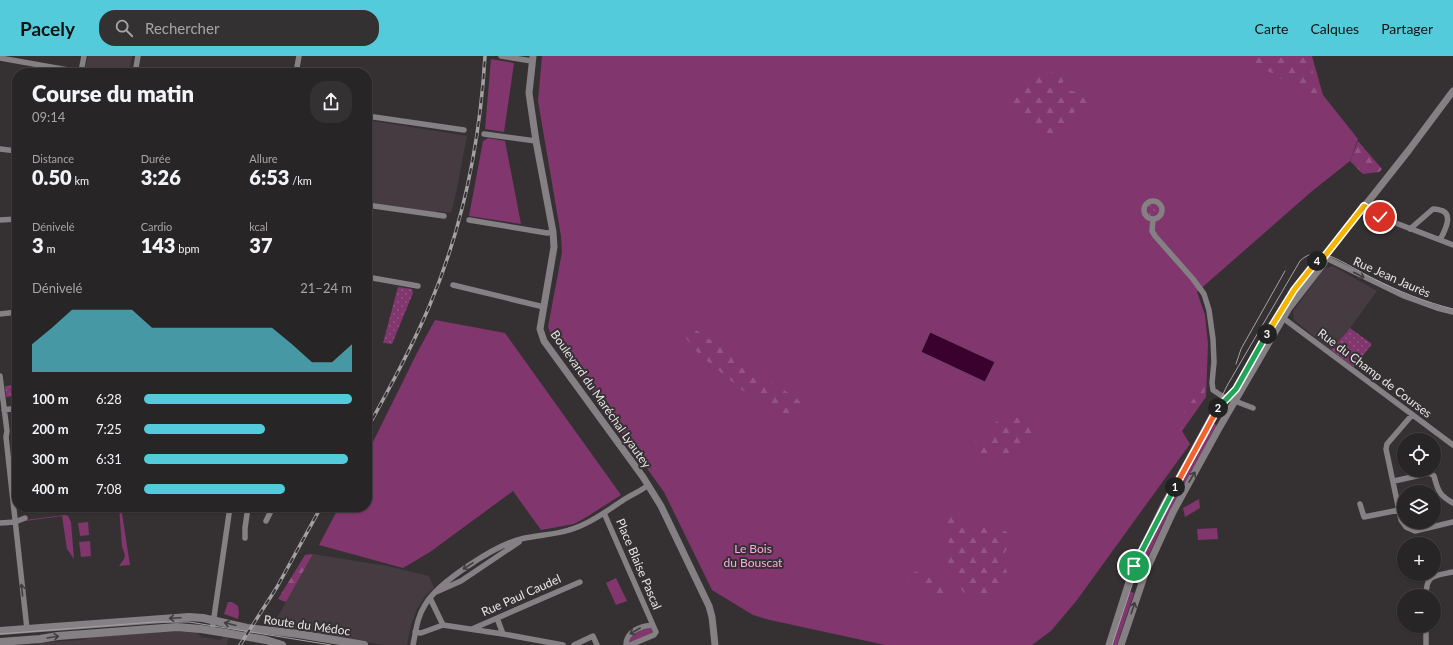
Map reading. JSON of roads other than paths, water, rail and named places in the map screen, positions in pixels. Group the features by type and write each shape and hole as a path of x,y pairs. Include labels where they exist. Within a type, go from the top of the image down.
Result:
{"main road":[{"name":"Route du Médoc","path":"0,631 189,617 214,620 247,628 298,634 364,645"},
{"name":"Route du Médoc","path":"0,642 165,627 212,631 266,640 282,645"}],"street":[{"path":"83,68 84,56"},
{"path":"137,68 138,56"},
{"path":"297,68 299,56"},
{"path":"501,56 532,59"},
{"path":"0,58 55,68"},
{"name":"Boulevard du Maréchal Lyautey","path":"532,59 529,93 536,141 553,232 554,247 540,329 544,341 648,485 661,506 709,606 712,617 715,645"},
{"path":"1108,645 1130,578 1154,526 1172,490 1216,411 1236,389 1290,297 1319,259 1324,257 1418,139 1453,91"},
{"path":"372,117 464,130"},
{"path":"484,134 536,141"},
{"path":"0,149 12,150"},
{"path":"372,206 444,216"},
{"path":"1364,206 1380,217 1453,245"},
{"path":"1410,229 1433,210 1437,209 1447,213 1449,220 1440,240"},
{"path":"0,220 12,219"},
{"path":"1153,219 1152,231 1155,236 1193,279 1204,294 1211,323 1214,356 1212,388 1217,394 1253,408"},
{"path":"469,220 553,232"},
{"path":"1121,645 1142,581 1173,512 1283,318 1324,263 1324,257"},
{"name":"Rue Jean Jaurès","path":"1324,257 1404,296 1453,312"},
{"path":"372,278 418,286"},
{"path":"454,285 544,307"},
{"path":"1283,318 1282,315 1290,297"},
{"path":"0,314 12,313"},
{"path":"1275,321 1283,318"},
{"name":"Rue du Champ de Courses","path":"1283,318 1453,446"},
{"path":"0,376 7,431 3,438 12,501"},
{"path":"4,410 12,409"},
{"path":"1397,498 1386,449 1387,444 1412,415"},
{"path":"1394,481 1430,473 1434,476 1438,490 1442,497 1453,503"},
{"path":"413,645 418,618 425,604 448,580 487,555 522,538 569,530 604,513 644,489 648,485"},
{"path":"1360,504 1364,517 1397,510"},
{"path":"14,512 27,629"},
{"path":"212,631 229,512"},
{"path":"245,538 247,512"},
{"path":"266,520 270,512"},
{"name":"Place Blaise Pascal","path":"604,513 653,625 655,634 630,645"},
{"path":"0,523 15,522 25,518"},
{"path":"1441,525 1453,522"},
{"path":"436,593 453,585 519,542 528,538"},
{"path":"487,555 492,561"},
{"path":"1426,589 1429,579 1434,576 1453,572"},
{"path":"1130,578 1142,581"},
{"path":"448,580 453,585"},
{"name":"Rue Paul Caudel","path":"472,630 496,618 580,582"},
{"path":"430,598 443,625"},
{"path":"496,618 503,634"},
{"path":"415,632 421,633 443,625 563,645"},
{"name":"Place Blaise Pascal","path":"626,645 628,635 635,630 653,625"},
{"path":"1426,633 1426,645"},
{"path":"574,645 593,636 597,645"}],"tram line":[{"path":"1112,645 1134,579 1151,539 1175,492 1209,433 1222,396 1228,384 1300,261 1313,254 1320,253 1328,255 1402,292 1422,300 1453,309"},
{"path":"1236,364 1241,349 1285,271"},
{"path":"0,634 154,622 189,622 331,645"}],"railway":[{"path":"372,420 400,369 422,323 441,277 451,246 468,184 474,152 483,88 485,56"},
{"path":"240,645 277,587 318,512"}],"park label":[{"name":"Le Bois du Bouscat","path":"753,555"}]}
